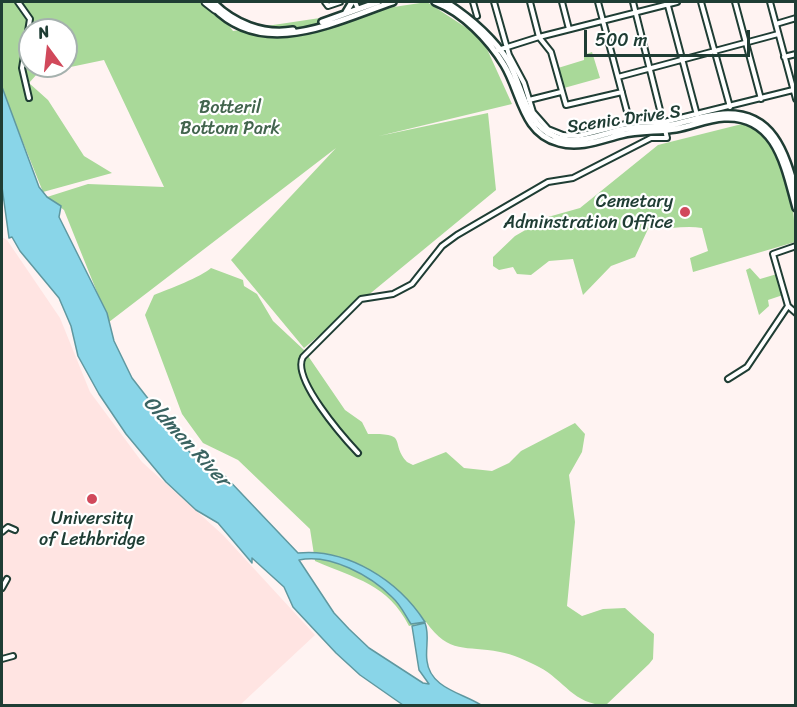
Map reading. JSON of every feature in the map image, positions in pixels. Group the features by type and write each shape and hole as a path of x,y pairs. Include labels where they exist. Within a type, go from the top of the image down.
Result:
{"highway":[{"path":"207,2 214,5"}],"main road":[{"path":"214,5 247,29 282,36 356,5 378,2"},
{"path":"214,5 238,21 272,31 305,27 345,13 356,5 393,2"},
{"name":"Scenic Drive S","path":"435,2 470,25 500,49"},
{"name":"Scenic Drive S","path":"446,2 478,27 500,49 527,118 539,133 551,141 574,146 635,131 724,118 753,124 766,133 778,147 795,208"},
{"name":"Scenic Drive S","path":"665,126 722,114 740,115 755,121 771,132 780,143 795,191"}],"street":[{"path":"18,2 30,19 22,68 29,98"},
{"path":"326,4 340,2"},
{"path":"473,2 477,16"},
{"path":"494,2 500,49 677,2"},
{"path":"530,2 539,37 551,52 561,92 568,106 622,92"},
{"path":"562,2 569,30"},
{"path":"598,2 630,123"},
{"path":"358,453 312,393 301,369 303,357 361,299 393,294 412,284 442,246 458,235 544,184 556,179 573,178 651,138 667,138 633,2"},
{"path":"701,2 730,107"},
{"path":"735,2 761,99"},
{"path":"770,2 795,99"},
{"path":"668,3 696,115"},
{"path":"776,24 795,18"},
{"path":"618,77 778,34"},
{"name":"Scenic Drive S","path":"500,49 539,121 548,129 563,135 578,136 630,123 665,126 696,115 793,90"},
{"path":"784,57 795,54"},
{"path":"529,100 561,92"},
{"path":"795,246 773,253 788,306 795,313"},
{"path":"728,379 747,367 788,306"},
{"path":"2,532 8,527 15,530"},
{"path":"2,588 6,579"},
{"path":"2,659 13,656"}],"shaded area":[{"name":"University of Lethbridge","path":"2,237 7,240 60,318 90,392 142,462 223,535 315,635 240,705 2,706"}],"green space":[{"name":"Botteril Bottom Park","path":"2,2 212,2 233,31 427,2 482,38 512,104 379,136 488,113 496,190 304,348 231,260 336,148 109,322 64,210 47,197 88,184 164,187 104,60 78,65 78,18 18,18 18,78 33,78 29,83 48,100 84,156 112,173 43,192 2,90"},
{"path":"592,52 600,78 564,88 558,68 584,60 584,55"},
{"path":"746,123 760,132 771,145 786,175 793,209 795,242 693,272 690,258 708,251 702,228 648,229 635,257 611,266 583,295 573,259 549,261 531,275 517,274 513,267 499,270 493,266 493,257 515,236 548,217 580,208 658,145"},
{"path":"211,268 243,280 244,286 257,294 273,321 304,350 345,410 362,422 368,434 394,437 402,455 407,462 413,465 446,452 464,468 492,471 509,463 521,451 575,423 585,434 582,452 569,475 575,522 567,606 582,616 603,609 625,608 654,634 653,659 649,664 606,705 595,704 577,696 548,672 520,658 510,654 451,644 443,640 426,622 409,626 391,601 370,584 315,561 310,529 238,460 203,443 182,414 145,315 154,295 193,279"},
{"path":"750,268 760,279 777,274 783,295 768,300 769,306 759,315 746,270"}],"water":[{"path":"2,87 39,187 47,197 61,206 59,217 107,313 114,341 132,378 192,455 222,473 298,553 335,556 370,570 401,593 425,622 411,624 392,597 362,574 324,560 299,560 334,613 369,648 423,683 429,684 419,670 412,626 425,623 427,661 434,678 448,689 481,705 403,705 360,675 293,607 284,587 252,558 252,563 218,523 196,510 166,482 126,434 99,394 78,356 71,326 59,298 20,251 12,237 9,238 2,187"}],"place":[{"name":"Cemetary Adminstration Office","path":"685,212"},
{"name":"University of Lethbridge","path":"92,499"}],"water label":[{"name":"Oldman River","path":"186,442"}]}
